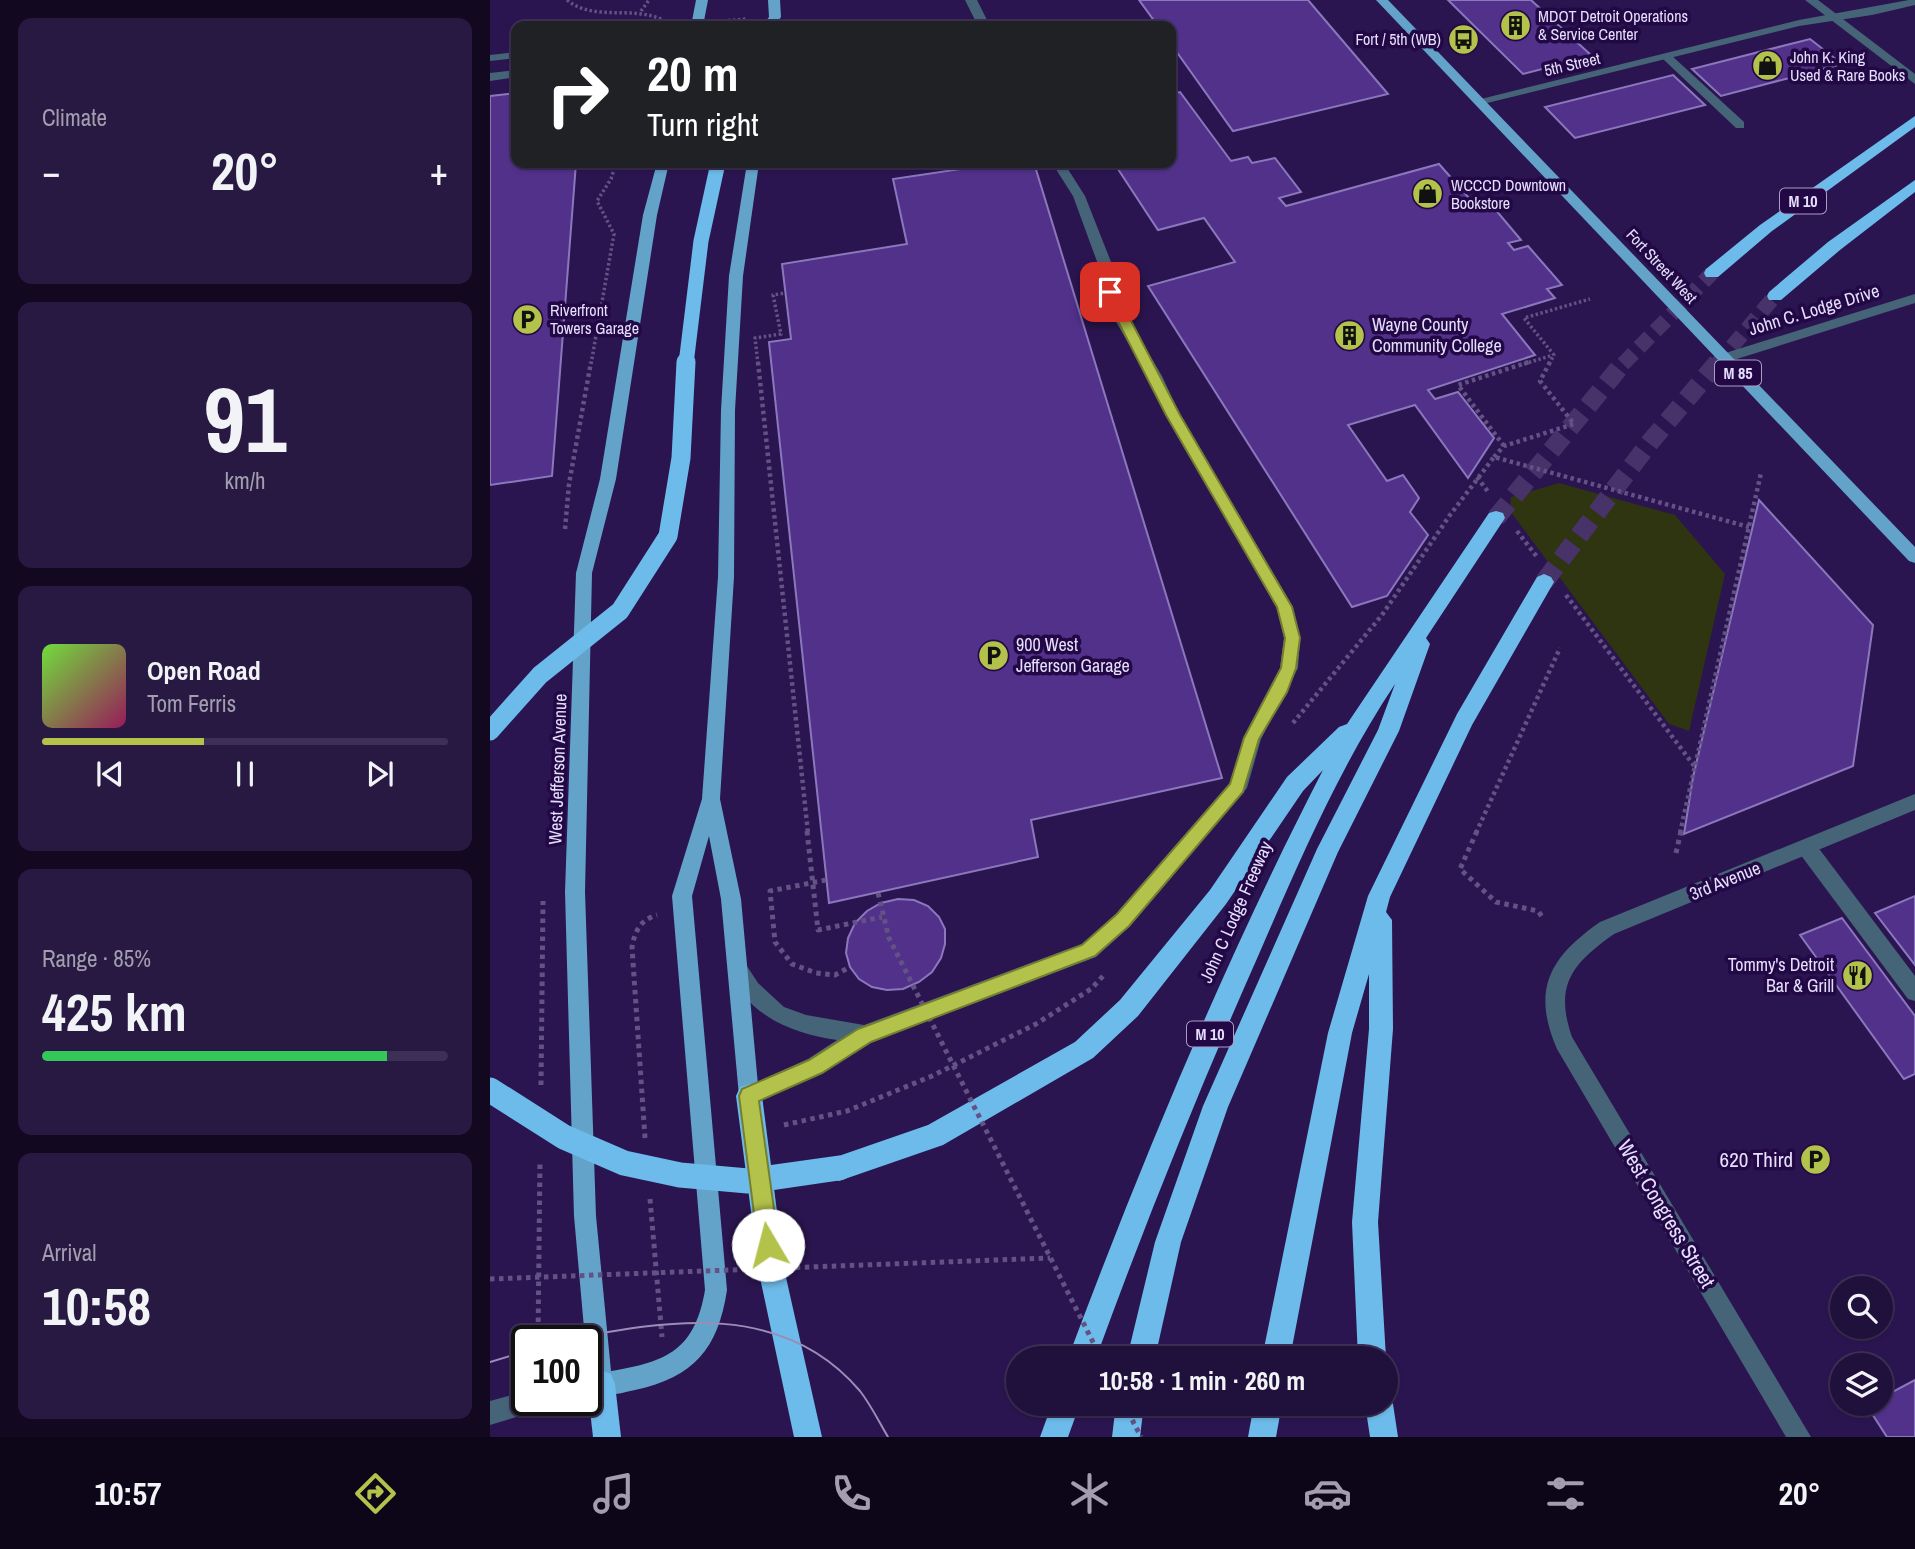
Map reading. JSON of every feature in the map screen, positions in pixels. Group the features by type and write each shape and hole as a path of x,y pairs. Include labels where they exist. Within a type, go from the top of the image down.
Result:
{"highway":[{"name":"M 10","path":"1713,273 1766,228 1915,120"},
{"path":"490,731 540,675 620,611 668,536 681,458 687,351 701,241 717,168"},
{"path":"1775,296 1834,246 1915,185"},
{"name":"John C Lodge Freeway","path":"1086,1346 1130,1230 1244,955 1293,850 1360,719 1500,513"},
{"path":"1278,1346 1340,1033 1379,896 1464,720 1549,579"},
{"path":"1144,1346 1168,1242 1216,1106 1328,849 1388,731 1429,619"},
{"path":"490,1090 564,1137 624,1163 680,1175 748,1181 839,1168 934,1136 1084,1050 1129,1007 1218,897 1295,784 1360,719"},
{"path":"1371,1346 1365,1222 1381,1029 1379,896"},
{"path":"749,1096 772,1273 808,1437"},
{"path":"602,1416 607,1437"},
{"path":"1055,1437 1062,1416"},
{"path":"1126,1437 1129,1416"},
{"path":"1262,1437 1266,1416"},
{"path":"1381,1416 1384,1437"}],"main road":[{"path":"698,21 702,0"},
{"path":"772,21 775,17 774,0"},
{"name":"Fort Street West","path":"1382,0 1915,557"},
{"name":"West Jefferson Avenue","path":"591,1325 575,905 584,573 608,479 650,215 662,168"},
{"path":"602,1384 665,1371 680,1363 706,1330 714,1307 716,1290 681,896 711,799 726,577 727,424 736,276 753,168"},
{"path":"711,799 731,899 749,1096"}],"street":[{"path":"971,0 982,21"},
{"path":"1811,0 1915,80"},
{"name":"5th Street","path":"1479,101 1799,23 1915,2"},
{"path":"490,58 511,56"},
{"path":"1667,57 1740,125"},
{"path":"490,77 511,75"},
{"path":"749,1096 815,1066 864,1035 1088,950 1123,920 1241,783 1252,738 1281,687 1290,661 1292,638 1285,607 1173,415 1155,376 1124,322 1110,292 1106,267 1079,196 1061,168"},
{"name":"John C. Lodge Drive","path":"1724,358 1915,298"},
{"name":"3rd Avenue","path":"1556,984 1559,971 1570,956 1607,928 1915,802"},
{"path":"1807,848 1915,992"},
{"path":"736,967 762,1004 779,1015 801,1024 864,1035"},
{"name":"West Congress Street","path":"1556,984 1553,1001 1555,1022 1564,1042 1799,1437"},
{"path":"490,1413 511,1407"}],"path":[{"path":"567,0 572,6 583,10 640,11 658,17 661,21"},
{"path":"640,11 649,0"},
{"path":"720,21 747,19"},
{"path":"785,293 773,295 781,334 755,338 818,930 882,916"},
{"path":"1554,355 1524,318 1590,299"},
{"path":"1504,446 1458,385 1554,355"},
{"path":"1464,494 1504,446 1574,424 1540,380 1554,355"},
{"path":"1494,457 1749,527"},
{"path":"1675,853 1761,473"},
{"path":"1477,477 1549,579 1695,767"},
{"path":"1543,918 1538,911 1496,902 1460,869 1560,648"},
{"path":"826,880 770,891 775,942 792,964 816,973 835,975 850,968"},
{"path":"878,892 888,938 1095,1346"},
{"path":"646,1140 632,947 635,928 648,917 667,913"},
{"path":"650,1195 662,1338"},
{"path":"490,1279 1050,1258"},
{"path":"1130,1416 1141,1437"}],"green space":[{"path":"1559,483 1675,515 1725,574 1689,731 1669,724 1510,511 1511,497"}],"building":[{"path":"1139,0 1308,0 1388,94 1233,131 1176,51 1176,21 1154,21"},
{"name":"MDOT Detroit Operations & Service Center","path":"1448,0 1531,0 1592,56 1523,74"},
{"name":"John K. King Used & Rare Books","path":"1810,39 1842,64 1721,96 1692,69"},
{"path":"1673,75 1705,105 1575,138 1545,107"},
{"name":"Wayne County Community College","path":"1180,92 1231,161 1248,157 1252,163 1275,158 1301,192 1279,198 1286,206 1439,164 1476,206 1490,203 1521,240 1508,243 1514,250 1528,246 1562,285 1547,289 1555,298 1502,314 1535,355 1428,390 1435,399 1458,392 1494,438 1468,478 1415,405 1348,425 1387,481 1403,475 1419,498 1410,512 1428,535 1387,596 1352,607 1148,286 1235,262 1204,218 1158,230 1117,168 1176,168 1176,93"},
{"name":"Riverfront Towers Garage","path":"511,94 511,168 576,168 552,476 490,485 490,96"},
{"name":"900 West Jefferson Garage","path":"967,168 1036,168 1222,778 1031,820 1038,857 829,903 769,342 791,339 782,264 907,244 893,179"},
{"path":"1759,500 1873,625 1853,766 1684,834 1693,777"},
{"path":"1915,896 1915,965 1875,913"},
{"path":"898,899 914,900 928,906 939,917 945,929 941,958 932,972 903,989 872,987 859,979 850,967 846,953 848,938 855,923 867,911 881,903"},
{"name":"Tommy's Detroit Bar & Grill","path":"1842,918 1915,1016 1915,1074 1904,1079 1800,935"},
{"path":"1915,1380 1915,1437 1887,1437 1873,1416 1893,1416 1893,1392"}],"tunnel":[{"path":"1623,364 1712,273"},
{"path":"1717,364 1775,296"},
{"path":"1496,518 1624,362"},
{"path":"1544,582 1651,441 1718,362"}],"tram line":[{"path":"602,1333 684,1323 723,1324 761,1330 796,1342 830,1362 860,1391 888,1437"},
{"path":"490,1362 511,1356"}],"place":[{"name":"MDOT Detroit Operations & Service Center","path":"1515,25"},
{"name":"Fort / 5th (WB)","path":"1464,39"},
{"name":"John K. King Used & Rare Books","path":"1767,66"},
{"name":"WCCCD Downtown Bookstore","path":"1428,194"},
{"name":"Riverfront Towers Garage","path":"527,319"},
{"name":"Wayne County Community College","path":"1349,335"},
{"name":"900 West Jefferson Garage","path":"993,655"},
{"name":"Tommy's Detroit Bar & Grill","path":"1857,975"},
{"name":"620 Third","path":"1816,1160"}],"route":[{"path":"768,1245 749,1096 815,1066 864,1035 1088,950 1123,920 1241,783 1252,738 1289,668 1292,638 1285,607 1173,415 1110,292"}]}
